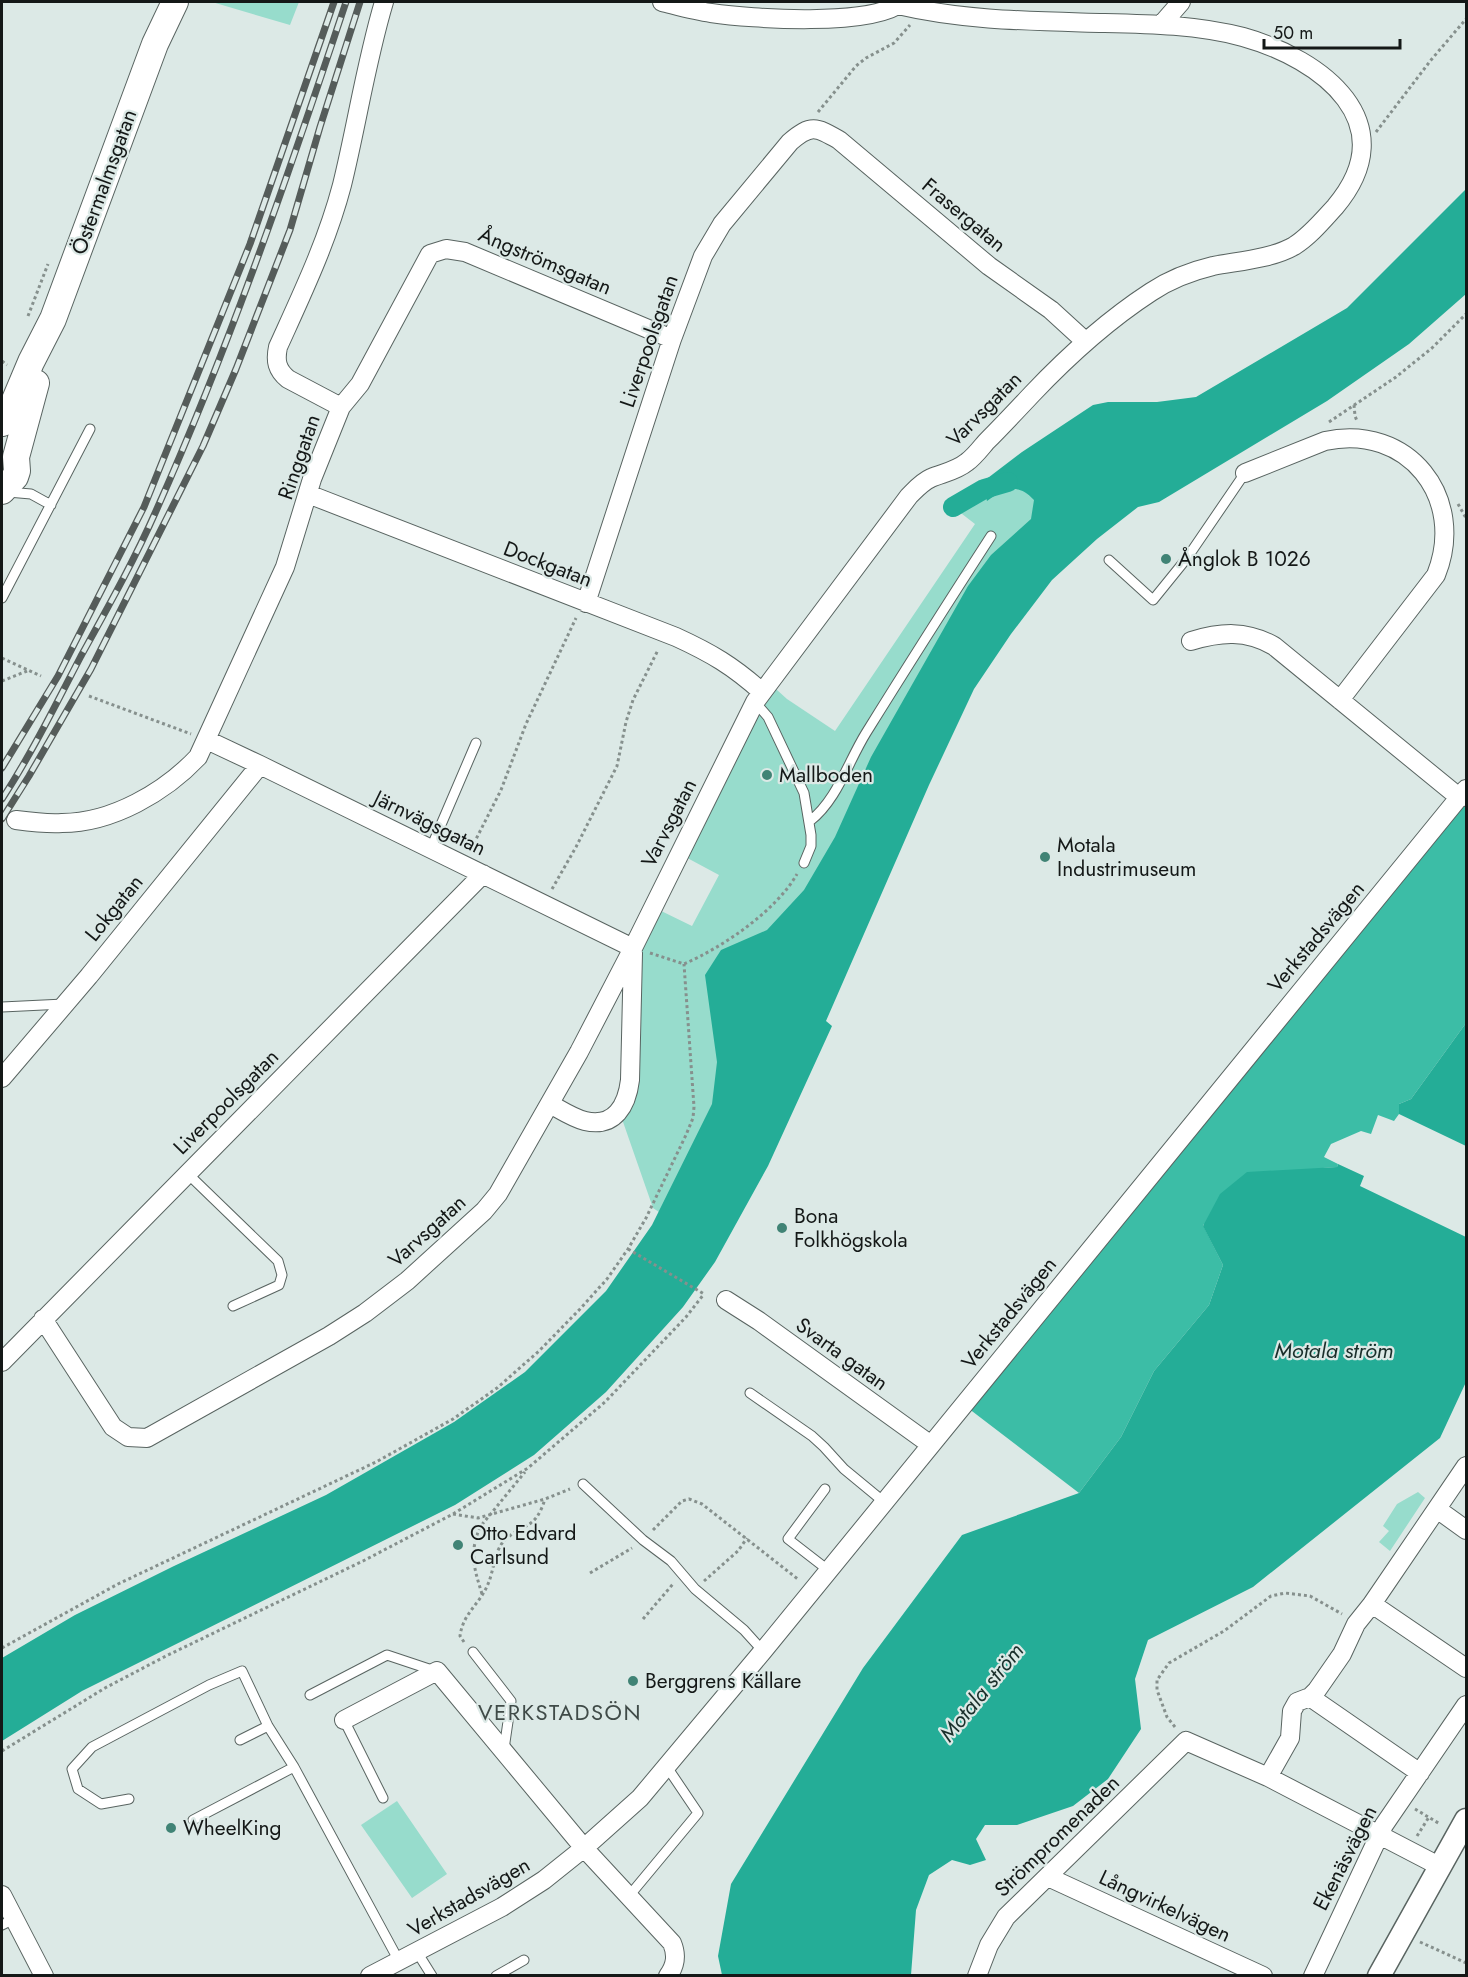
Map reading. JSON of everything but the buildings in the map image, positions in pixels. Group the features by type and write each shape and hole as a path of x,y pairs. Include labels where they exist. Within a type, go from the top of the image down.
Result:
{"main road":[{"name":"Östermalmsgatan","path":"2,492 11,484 11,456 53,319 155,44 167,2"},
{"name":"Östermalmsgatan","path":"155,44 175,2"},
{"name":"Östermalmsgatan","path":"2,423 12,407 53,319"}],"street":[{"name":"Ringgatan","path":"15,820 64,824 107,815 125,808 185,771 198,757 207,740 285,567 308,494 341,407 281,374 276,357 331,222 342,185 373,37 384,2"},
{"path":"662,2 710,13 778,19 854,16 905,5 1001,19 1161,25 1242,37 1298,58 1333,85 1355,114 1363,141"},
{"path":"1161,25 1181,2"},
{"name":"Liverpoolsgatan","path":"586,603 672,339 703,255 722,224 790,142 802,132 812,128"},
{"name":"Frasergatan","path":"812,128 822,130 839,140 989,266 1051,310 1086,342"},
{"name":"Varvsgatan","path":"43,1319 113,1427 128,1437 147,1438 329,1336 365,1313 407,1281 484,1211 498,1194 550,1104 633,948 759,697 909,496 929,479 967,462 1086,342 1154,290 1210,267 1281,251 1295,245 1325,218 1341,199 1353,180 1363,141"},
{"name":"Ångströmsgatan","path":"341,407 360,384 426,260 430,254 446,249 465,252 672,339"},
{"path":"1245,473 1316,445 1336,439 1359,438 1381,443 1401,453 1419,466 1433,485 1442,505 1445,525 1444,554 1436,575 1340,700"},
{"name":"Dockgatan","path":"308,494 666,633 716,656 742,674 759,697"},
{"name":"Verkstadsvägen","path":"370,1976 502,1907 544,1880 640,1798 763,1651 1463,794 1264,640 1229,633 1214,634 1191,641"},
{"name":"Järnvägsgatan","path":"207,740 633,948"},
{"name":"Lokgatan","path":"2,1078 260,765"},
{"name":"Liverpoolsgatan","path":"2,1362 483,874"},
{"path":"550,1104 586,1121 600,1121 613,1117 628,1097 633,948"},
{"name":"Svarta gatan","path":"726,1300 759,1321 931,1445"},
{"path":"1269,1778 1290,1738 1292,1711 1298,1702 1310,1697 1317,1690 1342,1654 1356,1624 1467,1466"},
{"path":"1437,1509 1467,1530"},
{"path":"1372,1604 1467,1668"},
{"path":"345,1720 437,1671 584,1848 672,1943 675,1960 668,1976"},
{"path":"1310,1697 1420,1773"},
{"name":"Ekenäsvägen","path":"1313,1976 1379,1834 1467,1705"},
{"path":"1185,1740 1269,1778 1439,1866"},
{"name":"Strömpromenaden","path":"978,1976 997,1929 1006,1917 1185,1740"},
{"path":"1379,1976 1462,1828"},
{"name":"Långvirkelvägen","path":"1048,1877 1263,1976"},
{"path":"2,1895 8,1922 44,1976"}],"lane":[{"path":"3,598 90,429"},
{"path":"11,456 31,494"},
{"path":"1108,560 1153,600 1187,558 1245,473"},
{"path":"2,492 31,494 51,505"},
{"path":"810,821 819,814 833,794 864,736 991,536"},
{"path":"759,697 804,793 810,821 811,846 804,863"},
{"path":"431,848 476,743"},
{"path":"2,1007 64,1004"},
{"path":"187,1173 278,1261 282,1275 279,1285 233,1306"},
{"path":"750,1393 812,1436 844,1469 884,1502"},
{"path":"583,1484 644,1540 671,1561 695,1589 744,1630 763,1651"},
{"path":"825,1489 788,1539 828,1570"},
{"path":"473,1652 511,1701 504,1751"},
{"path":"310,1695 387,1655 437,1671"},
{"path":"129,1799 100,1804 78,1789 72,1769 92,1747 209,1685 242,1671 268,1726 294,1767 399,1961"},
{"path":"345,1720 383,1798"},
{"path":"240,1740 268,1726"},
{"path":"193,1820 294,1767"},
{"path":"629,1896 698,1813 667,1767"},
{"path":"417,1952 432,1976"},
{"path":"496,1976 524,1960"}],"path":[{"path":"812,128 816,115 827,98 856,66 894,43 915,19 905,5"},
{"path":"1363,141 1388,119 1431,60 1467,19"},
{"path":"1316,445 1329,422 1396,377 1432,348 1467,314"},
{"path":"464,864 501,790 526,724 571,625 586,603"},
{"path":"544,904 617,766 633,700 666,633"},
{"path":"2,658 41,676"},
{"path":"2,681 27,671"},
{"path":"89,696 207,740"},
{"path":"633,948 684,964 702,956 756,920 793,882 804,863"},
{"path":"2,1648 118,1584 376,1462 453,1419 496,1388 539,1351 607,1279 628,1249 646,1218 693,1118 684,964"},
{"path":"2,1751 105,1688 363,1561 453,1514 528,1468 605,1402 686,1317 704,1294 628,1249"},
{"path":"482,1596 472,1552 480,1527 528,1468"},
{"path":"453,1514 478,1518 545,1499 583,1484"},
{"path":"473,1652 460,1636 465,1616 482,1596 504,1541 532,1524 541,1513 545,1499"},
{"path":"590,1573 644,1540 675,1507 689,1499 702,1504 812,1590"},
{"path":"695,1589 728,1561 747,1538"},
{"path":"644,1619 682,1573"},
{"path":"1185,1740 1167,1718 1156,1690 1157,1680 1169,1663 1224,1631 1271,1596 1285,1593 1310,1596 1356,1624"},
{"path":"1401,1800 1462,1828"},
{"path":"1418,1941 1467,1963"}],"shaded area":[{"path":"212,2 299,2 290,25"},
{"path":"1057,467 970,647 696,1237 653,1208 622,1119 638,939 653,907 692,926 719,875 678,853 767,681 787,699 835,731 975,524 953,507 984,489"},
{"path":"1466,789 1466,1023 1411,1099 1399,1104 1399,1114 1394,1121 1378,1115 1371,1134 1361,1131 1331,1144 1324,1157 1338,1164 1337,1167 1323,1168 1203,1225 1223,1265 1209,1305 1154,1371 1121,1437 1079,1493 964,1405"},
{"path":"1418,1492 1425,1498 1390,1551 1379,1542 1389,1531 1383,1526 1397,1504"},
{"path":"397,1801 447,1874 412,1898 361,1825"}],"water":[{"path":"1466,189 1466,294 1409,344 1327,401 1159,502 1138,507 1097,539 1052,580 1011,634 974,689 929,785 826,1021 832,1026 768,1166 715,1262 683,1307 606,1392 534,1455 455,1505 82,1691 2,1741 2,1658 75,1615 326,1495 454,1422 525,1372 606,1291 652,1225 712,1104 717,1062 705,975 721,950 767,930 804,890 835,837 871,757 968,586 991,555 1031,519 1034,500 1028,494 1011,489 987,501 984,489 976,487 1022,452 1093,405 1108,402 1157,402 1196,397 1347,308"},
{"path":"1466,1023 1466,1146 1399,1114 1399,1104 1411,1099"},
{"name":"Motala ström","path":"1338,1164 1364,1176 1360,1186 1466,1237 1466,1382 1440,1438 1253,1587 1148,1640 1135,1679 1141,1729 1108,1779 1073,1806 1017,1825 985,1825 976,1839 986,1860 970,1865 952,1860 929,1875 916,1910 911,1975 722,1975 718,1956 731,1884 863,1668 962,1535 1079,1493 1121,1437 1154,1371 1209,1305 1223,1265 1203,1226 1220,1194 1247,1172 1337,1167"}],"waterway":[{"path":"953,507 984,489 1008,482"}],"railway":[{"path":"2,768 58,676 144,507 250,244 334,2"},
{"path":"2,799 34,746 148,530 234,322 346,2"},
{"path":"2,819 91,669 203,446 236,369 290,230 360,2"}],"place":[{"name":"Ånglok B 1026","path":"1166,559"},
{"name":"Mallboden","path":"767,775"},
{"name":"Motala Industrimuseum","path":"1045,857"},
{"name":"Bona Folkhögskola","path":"782,1228"},
{"name":"Otto Edvard Carlsund","path":"458,1545"},
{"name":"Berggrens Källare","path":"633,1681"},
{"name":"WheelKing","path":"171,1828"}],"district":[{"name":"VERKSTADSÖN","path":"560,1712"}]}
